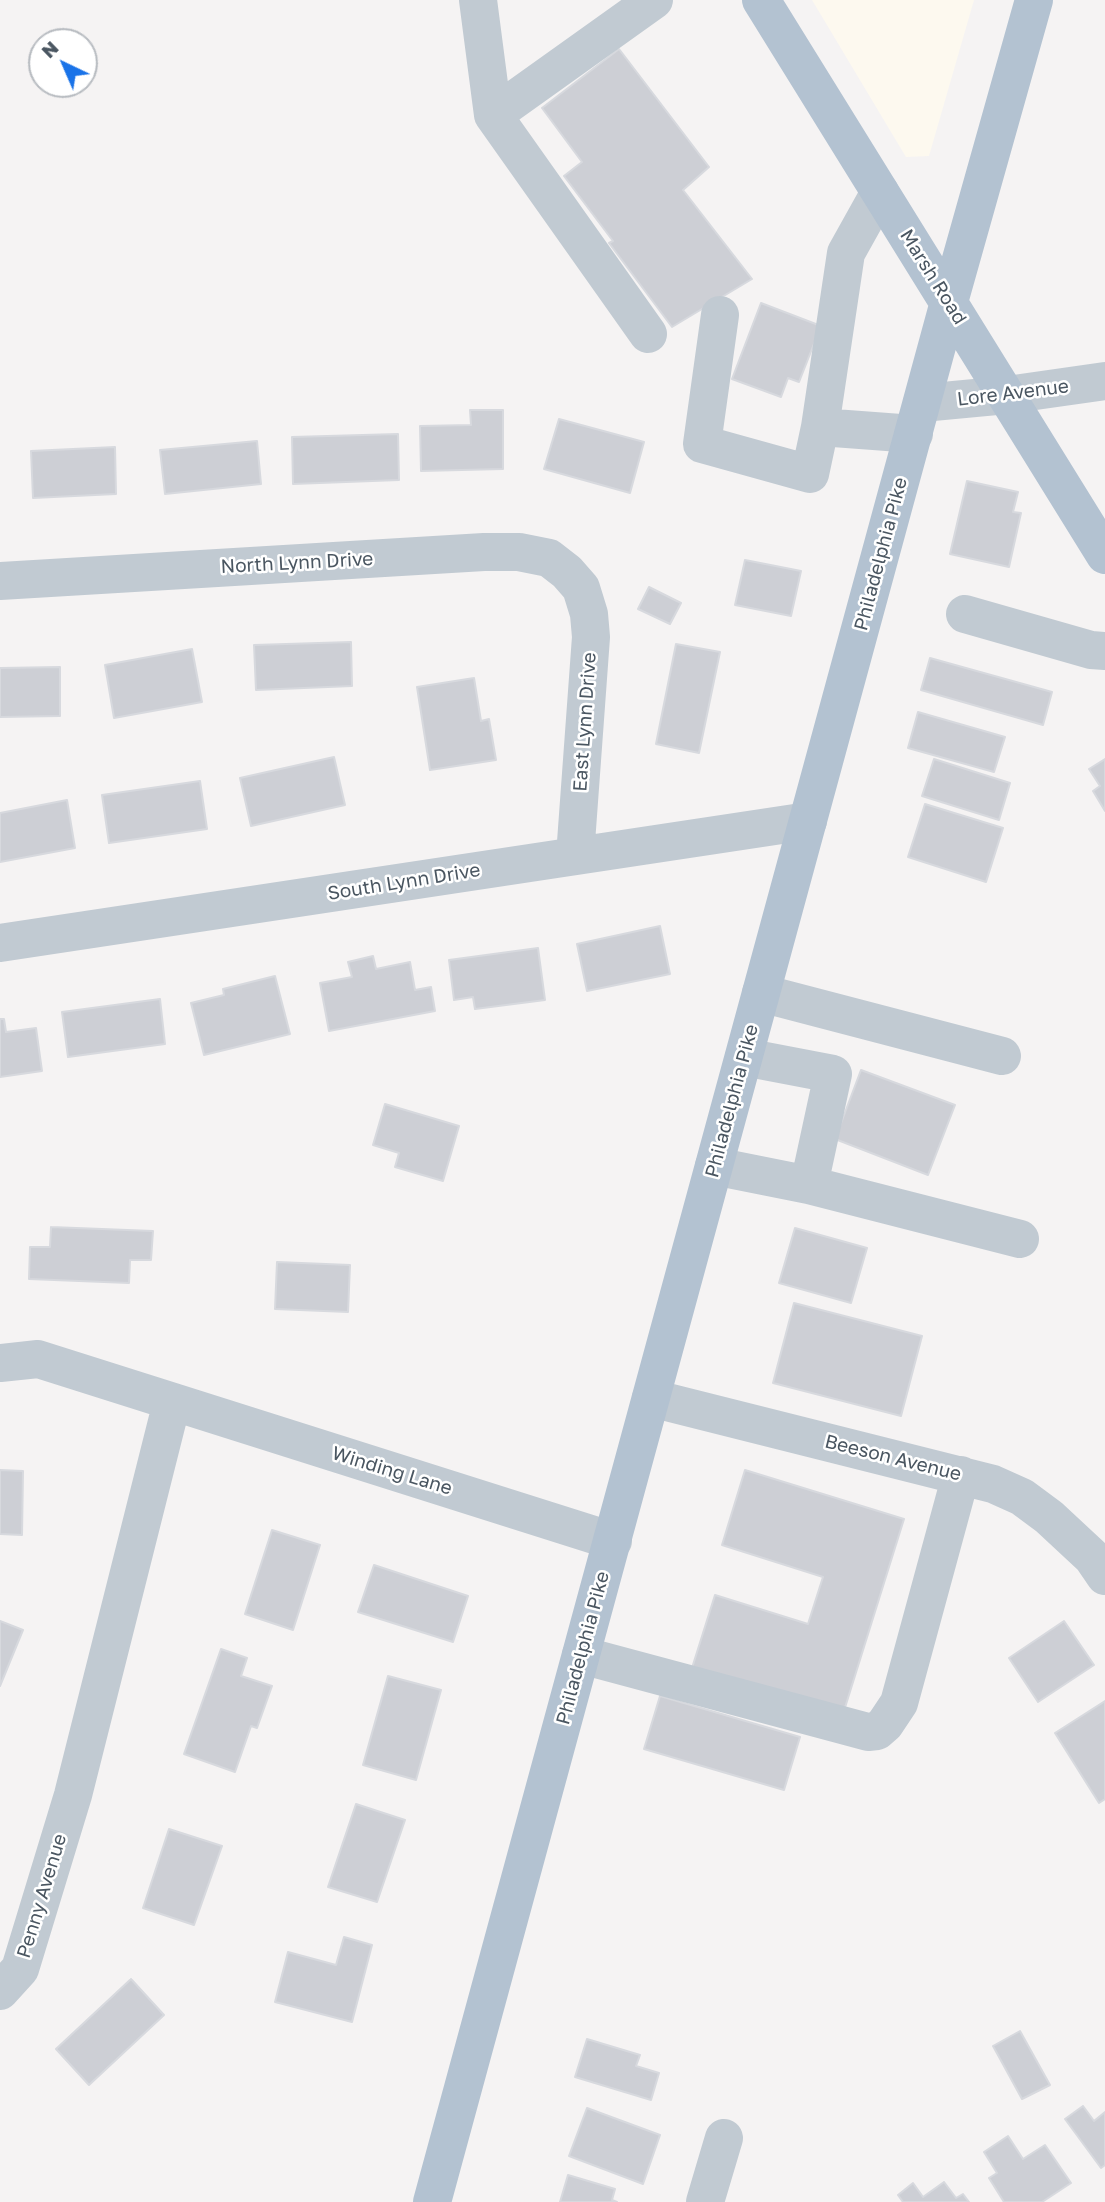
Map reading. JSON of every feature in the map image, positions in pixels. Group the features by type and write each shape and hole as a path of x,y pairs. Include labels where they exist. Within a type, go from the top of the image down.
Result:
{"main road":[{"name":"Marsh Road","path":"761,0 1105,555"},
{"name":"Philadelphia Pike","path":"432,2202 949,302 1034,0"}],"street":[{"path":"478,0 493,115 648,334"},
{"path":"493,115 654,0"},
{"path":"720,314 702,444 810,474 821,427 846,253 880,192"},
{"name":"Lore Avenue","path":"821,427 918,418 1007,395 1105,381"},
{"name":"North Lynn Drive","path":"0,581 519,552 549,558 581,588"},
{"name":"East Lynn Drive","path":"575,856 591,637 589,614 581,588"},
{"path":"965,614 1091,650 1105,651"},
{"name":"South Lynn Drive","path":"0,943 808,821"},
{"path":"761,993 1002,1056"},
{"path":"744,1057 833,1074 809,1185"},
{"path":"714,1166 809,1185 1020,1239"},
{"name":"Winding Lane","path":"0,1363 38,1359 613,1541"},
{"name":"Beeson Avenue","path":"651,1398 993,1484 1022,1497 1071,1536 1105,1576"},
{"name":"Penny Avenue","path":"0,1991 20,1969 73,1795 172,1402"},
{"path":"581,1655 868,1732 877,1731 899,1703 961,1475"},
{"path":"705,2202 724,2138"}],"shaded area":[{"path":"812,0 974,0 929,156 906,157"}],"building":[{"path":"619,49 709,167 683,190 752,279 672,327 609,243 613,241 564,176 582,162 542,108"},
{"path":"761,303 821,326 799,382 788,378 781,397 732,379"},
{"path":"470,410 503,410 503,469 421,471 420,426 471,425"},
{"path":"559,419 644,442 630,493 544,469"},
{"path":"398,434 399,480 293,484 292,437"},
{"path":"257,441 261,484 165,494 160,450"},
{"path":"115,447 116,494 33,498 31,451"},
{"path":"967,481 1018,492 1013,512 1021,513 1009,567 950,554"},
{"path":"745,560 801,571 791,616 735,605"},
{"path":"649,587 681,603 670,624 638,609"},
{"path":"351,642 352,686 256,690 254,645"},
{"path":"676,644 720,652 699,753 656,744"},
{"path":"192,649 202,702 114,718 105,665"},
{"path":"930,658 1052,692 1043,725 921,690"},
{"path":"60,667 60,716 0,717 0,668"},
{"path":"474,678 481,721 489,719 496,760 430,770 417,687"},
{"path":"918,712 1005,737 994,772 908,748"},
{"path":"334,757 345,805 251,826 240,778"},
{"path":"934,759 1010,783 999,820 922,796"},
{"path":"1105,759 1105,811 1093,791 1100,786 1089,769"},
{"path":"200,781 207,829 109,843 102,795"},
{"path":"67,800 75,848 0,862 0,813"},
{"path":"925,804 1003,828 986,882 908,857"},
{"path":"660,926 670,974 587,991 577,944"},
{"path":"538,948 545,1000 475,1009 473,997 454,1000 449,960"},
{"path":"373,956 376,969 410,962 415,990 431,987 435,1011 329,1031 320,983 352,977 348,962"},
{"path":"275,976 290,1034 204,1055 191,1003 224,995 223,989"},
{"path":"160,999 165,1044 68,1057 62,1012"},
{"path":"0,1019 4,1019 6,1032 36,1028 42,1071 0,1077"},
{"path":"861,1070 955,1105 928,1175 835,1139"},
{"path":"385,1104 459,1126 443,1181 395,1167 399,1153 373,1145"},
{"path":"51,1227 153,1231 151,1260 130,1260 129,1283 29,1279 30,1247 50,1247"},
{"path":"795,1228 867,1248 851,1303 779,1283"},
{"path":"277,1262 350,1265 348,1312 275,1309"},
{"path":"794,1303 922,1336 901,1416 773,1383"},
{"path":"0,1470 23,1471 22,1535 0,1534"},
{"path":"745,1470 904,1519 843,1714 692,1668 715,1595 808,1624 823,1577 722,1545"},
{"path":"272,1530 320,1545 293,1630 245,1614"},
{"path":"374,1565 468,1596 453,1642 358,1612"},
{"path":"0,1621 23,1630 0,1686"},
{"path":"1064,1621 1094,1665 1038,1702 1009,1658"},
{"path":"221,1649 247,1658 241,1676 272,1686 257,1728 251,1726 235,1772 184,1754"},
{"path":"388,1676 441,1690 416,1780 363,1765"},
{"path":"660,1696 800,1737 784,1790 644,1749"},
{"path":"1105,1701 1105,1799 1099,1803 1055,1733"},
{"path":"356,1804 405,1820 377,1902 328,1887"},
{"path":"169,1829 222,1846 194,1925 143,1908"},
{"path":"344,1937 372,1945 352,2022 275,2002 288,1952 336,1965"},
{"path":"131,1979 164,2015 89,2085 56,2049"},
{"path":"1020,2031 1050,2085 1022,2099 993,2046"},
{"path":"587,2039 640,2055 636,2066 659,2073 651,2100 575,2077"},
{"path":"1083,2106 1094,2121 1105,2112 1105,2165 1101,2168 1065,2119"},
{"path":"587,2108 660,2135 643,2184 569,2156"},
{"path":"1008,2136 1023,2159 1045,2145 1071,2183 1042,2202 1004,2202 989,2178 997,2173 984,2152"},
{"path":"568,2175 615,2189 612,2200 617,2202 560,2202"},
{"path":"944,2182 956,2198 963,2194 969,2202 903,2202 898,2195 913,2183 923,2197"}]}
